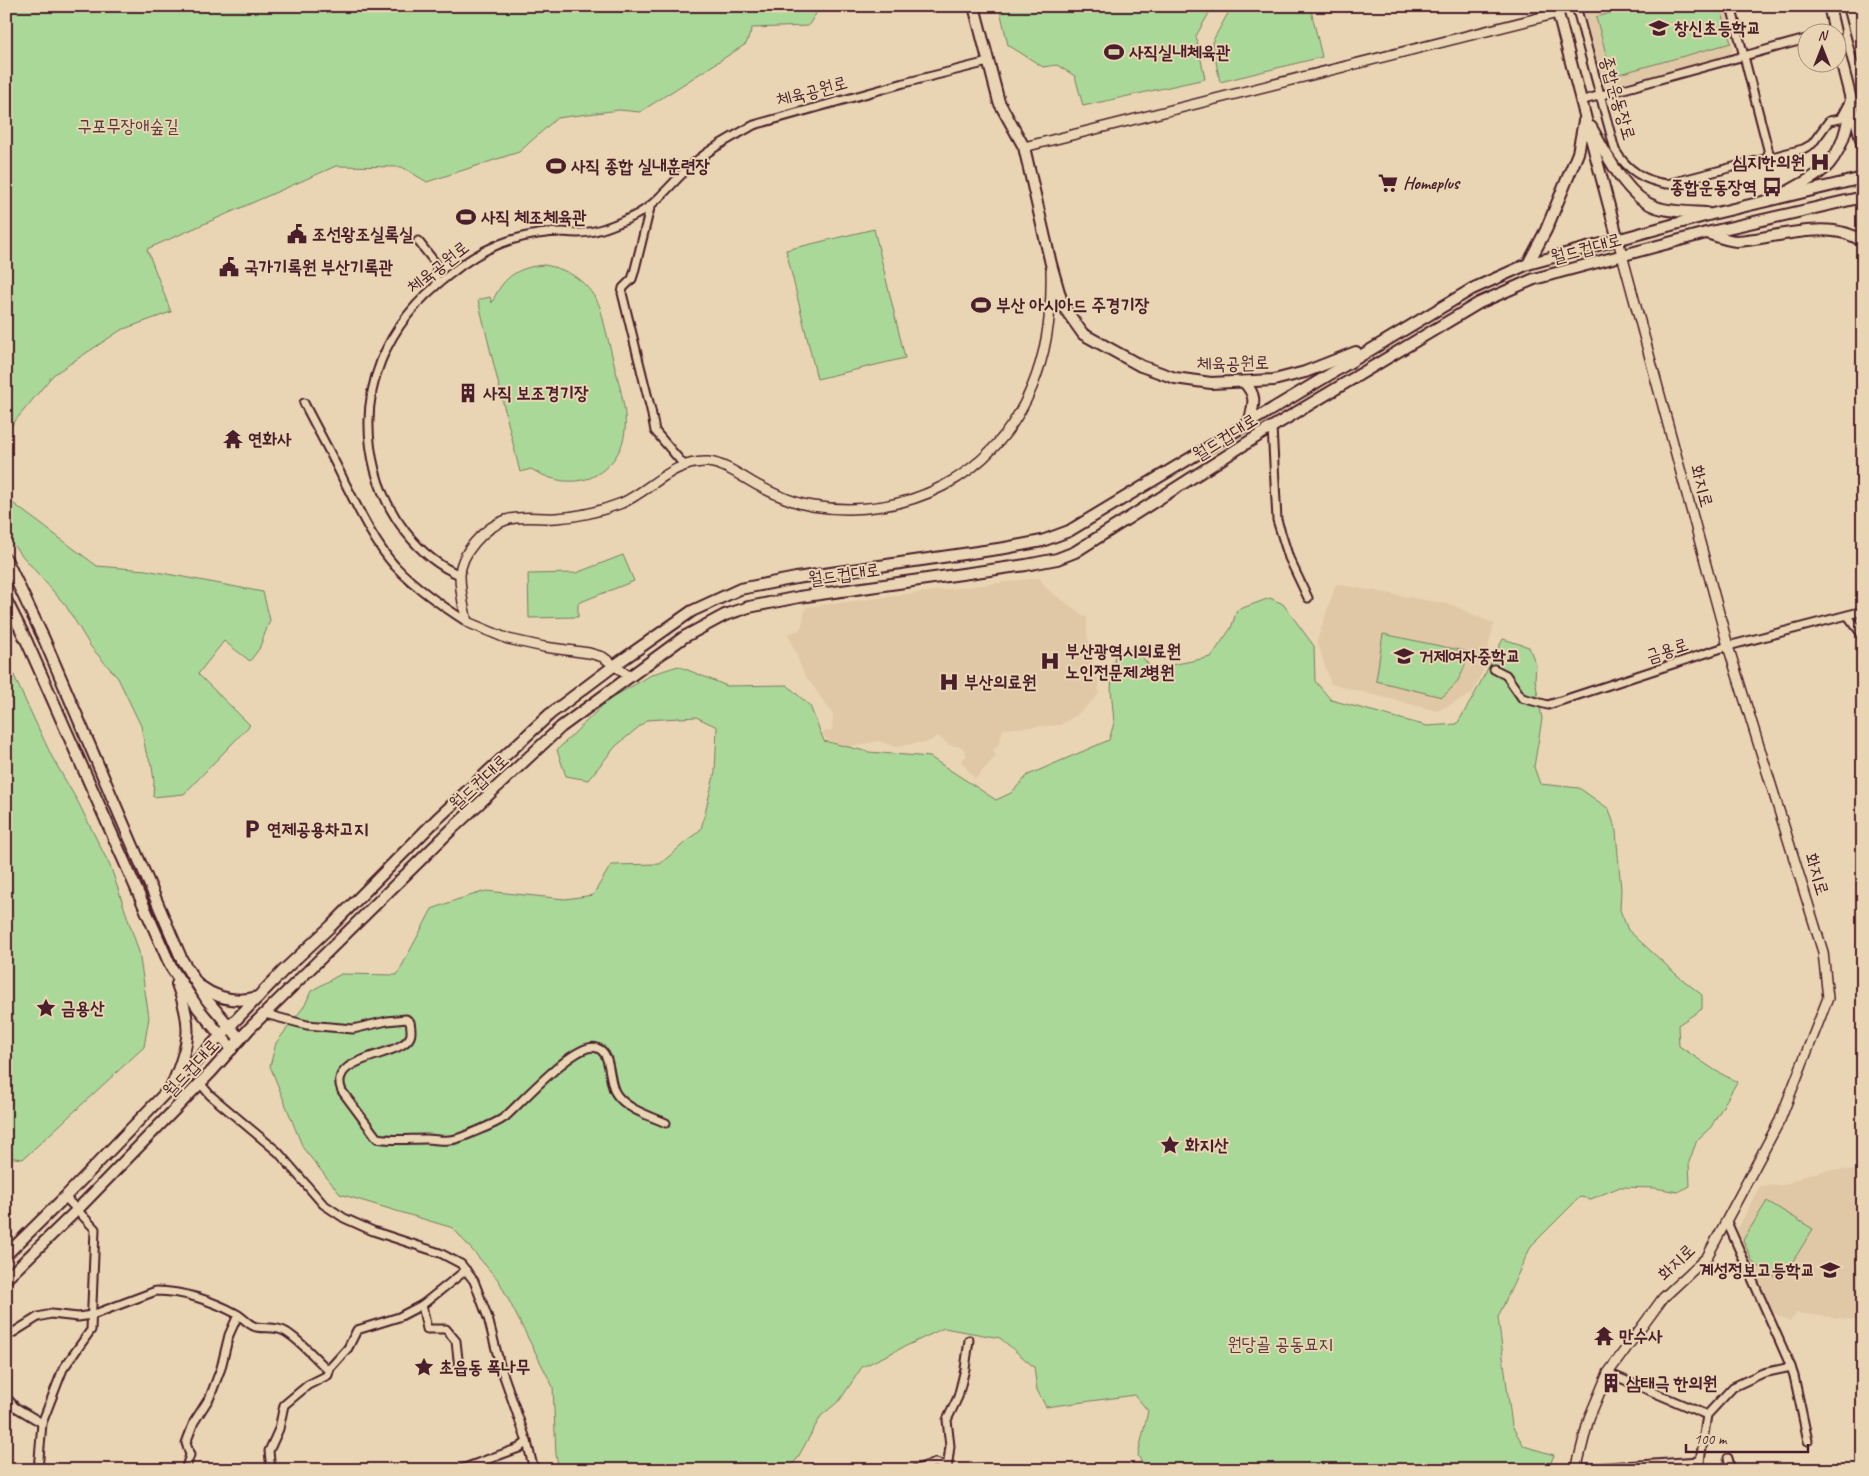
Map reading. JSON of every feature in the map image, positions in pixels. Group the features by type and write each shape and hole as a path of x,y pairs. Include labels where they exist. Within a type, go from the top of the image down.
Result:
{"main road":[{"name":"체육공원로","path":"974,6 999,102 1024,147 1050,264 1063,306 1083,334 1141,366 1175,378 1211,383 1274,380 1305,372 1378,344"},
{"path":"1829,6 1832,22"},
{"path":"1849,6 1863,58"},
{"name":"종합운동장로","path":"1557,10 1618,240"},
{"path":"1844,72 1863,147"},
{"path":"1775,200 1819,172 1828,164 1838,149 1848,126 1851,99"},
{"path":"1585,117 1619,174 1643,201 1657,208 1712,214"},
{"path":"1528,264 1546,230 1578,153 1585,117"},
{"name":"월드컵대로","path":"6,1255 65,1197 258,997 437,819 550,714 615,664 692,611 740,589 796,578 1042,541 1068,531 1250,420 1472,289 1528,264 1712,214 1863,178"},
{"name":"월드컵대로","path":"6,1279 77,1210 265,1014 446,835 561,727 630,676 703,626 749,607 799,597 1057,559 1075,552 1272,427 1479,303 1534,279 1706,233 1863,197"},
{"path":"1706,233 1735,241 1788,233 1836,231 1851,235 1863,242"},
{"path":"1244,382 1254,397 1250,420"},
{"path":"6,559 48,648 182,960 207,1000 240,1039"},
{"path":"6,600 27,642 172,966 198,1008 232,1048"},
{"path":"171,1088 184,1058 188,1034 184,1007 172,966"},
{"path":"195,982 213,994 228,1000 258,997"}],"street":[{"name":"종합운동장로","path":"1576,6 1615,150 1628,168 1645,179 1668,184 1803,148 1812,144 1829,121 1840,119 1851,99"},
{"path":"1731,6 1770,157"},
{"path":"1024,147 1557,10"},
{"path":"1580,101 1796,42"},
{"name":"체육공원로","path":"460,575 446,569 431,557 403,527 383,494 372,458 368,418 377,372 384,354 404,318 418,301 436,284 471,259 508,241 544,233 590,232 608,227 650,208 694,162 754,125 885,88 988,62"},
{"path":"650,208 634,273 632,279 623,288 622,293 651,410 653,427 684,465"},
{"name":"화지로","path":"1576,1470 1589,1418 1608,1373 1663,1298 1707,1257 1780,1120 1828,998 1823,952 1728,646 1618,240"},
{"path":"418,241 437,265 436,284"},
{"path":"467,622 460,575 464,560 481,536 493,526 507,520 522,517 556,518 598,511 622,503 642,492 672,470 684,465 704,462 722,466 759,486 811,506 871,508 915,498 949,484 967,472 996,444 1024,404 1032,387 1044,351 1050,306 1050,264"},
{"path":"304,403 356,508 378,543 394,565 434,601 467,622 508,639 603,657 630,676"},
{"path":"1272,427 1277,520 1289,558 1308,598"},
{"name":"금용로","path":"1494,669 1506,676 1522,698 1548,705 1728,646 1863,611"},
{"path":"1848,616 1863,636"},
{"path":"265,1014 308,1025 353,1029 386,1021 406,1019 410,1022 412,1032 406,1043 347,1067 339,1079 342,1090 377,1138 392,1140 450,1140 473,1133 504,1118 565,1060 588,1048 594,1047 604,1052 607,1058 616,1094 626,1104 666,1123"},
{"path":"200,1083 210,1095 278,1152 323,1204 344,1218 373,1231 440,1253 461,1264 474,1281 488,1318 500,1365 527,1442 534,1470"},
{"path":"38,1470 42,1423 63,1369 91,1330 95,1229 65,1197"},
{"path":"1727,1222 1791,1367 1808,1441"},
{"path":"271,1470 269,1451 279,1429 284,1405 308,1385 328,1375 348,1348 357,1330 399,1317 422,1305 466,1270"},
{"path":"6,1337 38,1317 51,1314 78,1317 92,1314 156,1291 164,1291 194,1296 238,1315 246,1323 256,1327 277,1328 288,1334 330,1371"},
{"path":"422,1305 427,1329 446,1329 456,1341 459,1368"},
{"path":"185,1470 190,1455 186,1443 194,1422 210,1397 221,1368 229,1335 238,1315"},
{"path":"913,1470 935,1463 947,1468 950,1446 948,1420 958,1396 965,1369 969,1340"},
{"path":"1702,1470 1700,1461 1707,1415 1733,1387 1763,1373 1791,1367"},
{"path":"1608,1373 1707,1415"},
{"path":"6,1396 15,1407 42,1423"},
{"path":"459,1470 519,1448 527,1442"},
{"path":"1728,1458 1731,1470"},
{"path":"1576,1470 1700,1461"}],"shaded area":[{"name":"창신초등학교","path":"1582,6 1726,6 1733,50 1728,56 1609,86 1604,84"},
{"path":"1039,578 1047,589 1087,618 1087,633 1099,684 1098,695 1078,714 1060,725 1003,729 999,744 993,750 996,756 975,779 961,761 967,755 962,747 949,745 938,736 926,743 915,743 897,747 878,741 849,747 828,740 821,733 832,730 833,714 804,674 788,634 801,629 806,607"},
{"name":"거제여자중학교","path":"1336,584 1452,605 1494,624 1482,672 1472,694 1437,711 1331,684 1317,641"},
{"path":"1830,1170 1863,1170 1863,1321 1797,1313 1790,1321 1772,1313 1737,1230 1760,1186 1785,1185 1809,1174"}],"green space":[{"name":"구포무장애숲길","path":"6,6 821,6 808,26 752,28 746,44 640,112 619,110 557,118 519,152 427,182 402,167 336,166 147,249 171,312 121,330 53,375 6,432"},
{"path":"999,6 1213,6 1196,36 1205,79 1083,106 1075,76 1057,65 1043,67 1008,45"},
{"path":"1232,6 1310,6 1322,57 1220,82 1212,42"},
{"name":"창신초등학교","path":"1636,6 1720,6 1731,43 1612,76 1596,17"},
{"path":"874,229 905,358 817,379 786,250"},
{"path":"544,265 562,270 578,278 596,298 600,307 624,405 624,438 620,449 614,459 603,470 590,478 582,480 552,479 531,469 520,472 478,300 490,297 492,303 501,287 512,275 526,268"},
{"path":"6,498 97,566 146,570 263,592 270,620 259,649 250,661 224,641 198,674 250,725 184,794 153,797 152,766 146,752 141,726 118,678 91,647 66,606 6,537"},
{"path":"623,555 634,581 578,603 578,617 529,618 528,574 576,573"},
{"name":"원당골 공동묘지","path":"1270,598 1283,604 1314,646 1315,681 1331,700 1427,726 1457,724 1503,639 1529,647 1536,665 1535,679 1542,719 1534,767 1540,784 1579,788 1609,809 1616,831 1621,890 1620,910 1628,930 1702,995 1702,1009 1678,1025 1679,1046 1716,1071 1737,1082 1711,1127 1697,1140 1689,1162 1690,1186 1678,1192 1655,1188 1620,1187 1591,1199 1580,1197 1531,1246 1498,1317 1512,1426 1524,1446 1554,1455 1548,1470 1145,1470 1138,1455 1148,1411 1135,1395 1046,1407 1037,1390 1034,1367 1000,1338 944,1328 862,1367 840,1400 821,1416 797,1459 788,1470 559,1470 556,1455 553,1387 499,1281 453,1228 340,1194 303,1148 270,1066 276,1043 305,1005 311,991 341,974 397,975 432,909 486,891 565,899 593,895 611,865 660,864 701,829 715,772 717,727 696,717 647,720 616,746 588,780 566,776 557,750 608,700 653,674 678,666 727,686 787,685 810,706 824,741 869,752 930,757 996,800 1011,793 1028,775 1109,740 1114,723 1111,688 1115,654 1135,648 1152,669 1211,657 1231,628 1237,610"},
{"path":"1383,634 1469,652 1460,678 1442,697 1376,681"},
{"path":"6,656 52,757 78,802 111,868 139,952 149,1017 144,1047 23,1159 6,1157"},
{"path":"1767,1201 1813,1229 1781,1280 1753,1263 1743,1240"}],"place":[{"name":"창신초등학교","path":"1659,28"},
{"name":"사직실내체육관","path":"1114,52"},
{"name":"심지한의원","path":"1820,162"},
{"name":"사직 종합 실내훈련장","path":"556,166"},
{"name":"Homeplus","path":"1388,183"},
{"name":"종합운동장역","path":"1772,187"},
{"name":"사직 체조체육관","path":"466,217"},
{"name":"조선왕조실록실","path":"297,234"},
{"name":"국가기록원 부산기록관","path":"229,267"},
{"name":"부산 아시아드 주경기장","path":"981,305"},
{"name":"사직 보조경기장","path":"468,393"},
{"name":"연화사","path":"233,439"},
{"name":"거제여자중학교","path":"1404,656"},
{"name":"부산광역시의료원 노인전문제2병원","path":"1050,661"},
{"name":"부산의료원","path":"949,682"},
{"name":"연제공용차고지","path":"252,829"},
{"name":"금용산","path":"46,1008"},
{"name":"화지산","path":"1170,1145"},
{"name":"계성정보고등학교","path":"1830,1270"},
{"name":"만수사","path":"1604,1336"},
{"name":"초읍동 폭나무","path":"424,1367"},
{"name":"삼태극 한의원","path":"1611,1383"}]}
